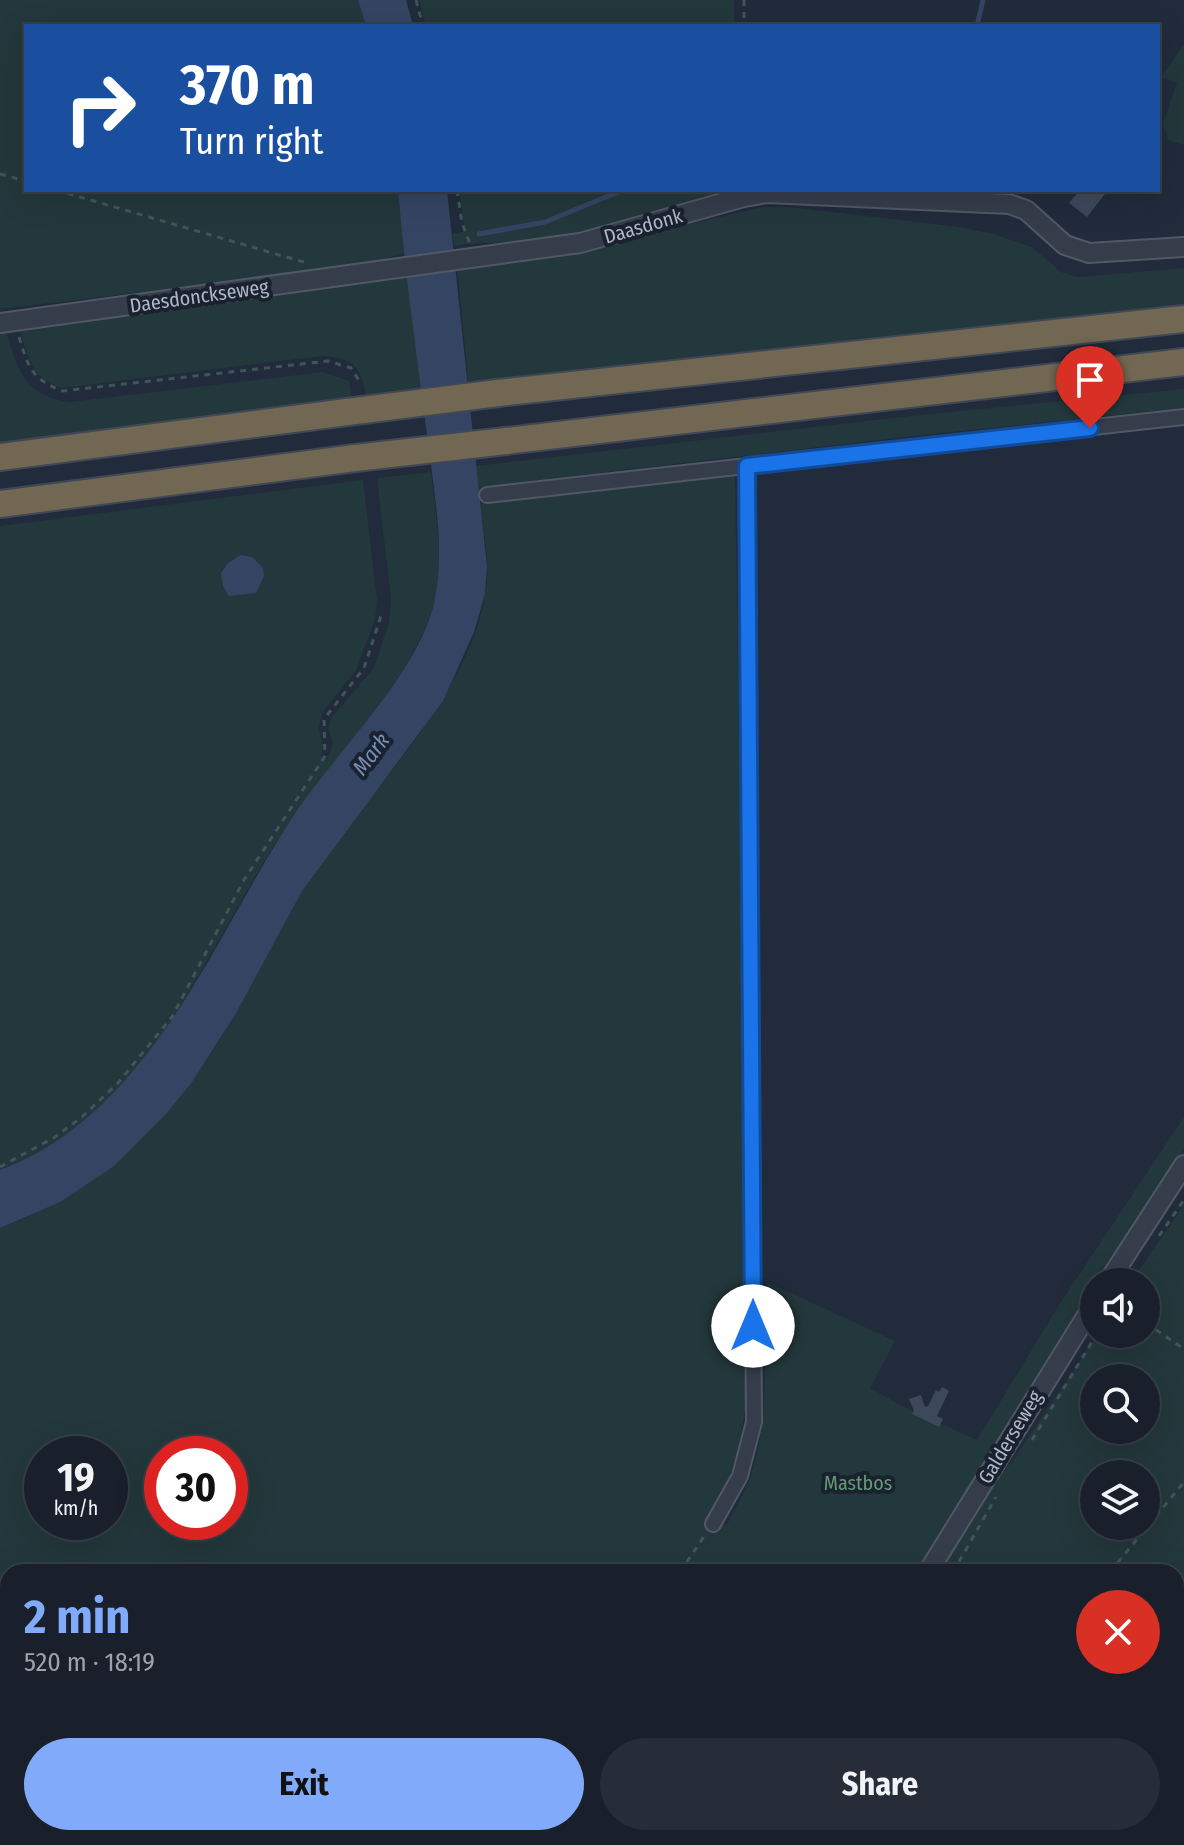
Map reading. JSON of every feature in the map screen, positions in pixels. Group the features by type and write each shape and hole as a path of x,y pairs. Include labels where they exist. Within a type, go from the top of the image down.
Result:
{"highway":[{"path":"0,457 498,393 1184,319"},
{"path":"0,504 355,458 1184,362"}],"street":[{"name":"Daasdonk","path":"399,268 580,243 767,193 989,201 1026,210 1076,251 1089,253 1184,247"},
{"name":"Daesdonckseweg","path":"7,322 399,268"},
{"path":"487,495 1184,417"},
{"path":"713,1524 740,1476 754,1422 747,466"},
{"path":"1117,1268 1184,1165"},
{"name":"Galderseweg","path":"935,1564 1080,1327"}],"path":[{"path":"416,0 422,24"},
{"path":"744,0 744,24"},
{"path":"0,174 24,180"},
{"path":"63,192 308,263 325,279"},
{"path":"457,192 471,259"},
{"path":"7,322 40,382 62,391 328,361 345,364 360,382"},
{"path":"0,1167 55,1137 83,1116 118,1083 172,1017 244,880 325,756 324,719 364,668 381,616"},
{"path":"1160,1333 1184,1349"},
{"name":"Galderseweg","path":"1026,1448 1088,1348"},
{"path":"1117,1564 1184,1482"},
{"name":"Galderseweg","path":"958,1564 997,1495"},
{"path":"686,1564 713,1524"}],"green space":[{"path":"0,0 358,0 365,24 24,24 24,192 398,192 404,253 361,266 0,309"},
{"path":"419,0 734,0 734,24 425,24"},
{"path":"1184,44 1184,145 1168,140 1163,123 1177,83 1161,77"},
{"path":"459,192 717,192 658,217 586,235 454,246 452,234 465,231"},
{"path":"762,207 789,207 960,227 993,234 1032,247 1061,272 1077,277 1184,268 1184,310 469,388 457,267 609,243"},
{"path":"407,275 422,394 367,401 363,381 355,367 343,359 322,356 62,388 52,385 39,374 29,359 20,332"},
{"path":"7,333 20,370 33,388 55,399 70,402 323,372 349,381 353,402 0,447 0,334"},
{"path":"1184,389 1184,408 912,436 478,487 476,466 910,416"},
{"path":"431,472 438,541 436,595 421,638 407,664 298,810 265,860 175,1014 141,1062 102,1105 55,1142 0,1170 0,526 363,480 377,600 375,620 356,670 323,712 318,728 323,745 321,757 327,759 333,744 328,728 332,717 374,668 389,623 391,600 377,478"},
{"name":"Mastbos","path":"735,474 748,1368 745,1407 735,1461 712,1514 726,1526 753,1469 764,1404 763,1293 767,1294 767,1282 895,1341 870,1388 977,1440 1080,1273 1080,1305 989,1454 1010,1465 1089,1348 1160,1348 1160,1268 1141,1268 1184,1205 1184,1564 0,1564 0,1228 75,1191 108,1168 138,1142 190,1083 236,1013 302,891 439,705 461,666 478,625 487,582 480,504"},
{"path":"1184,1117 1184,1149 1103,1268 1084,1268"}],"water":[{"path":"358,0 406,0 412,24 365,24"},
{"name":"Mark","path":"398,192 447,192 487,567 485,594 474,632 443,701 302,891 235,1015 192,1082 166,1114 114,1166 60,1202 0,1228 0,1170 53,1143 84,1120 113,1094 151,1049 195,984 294,815 395,682 427,625 438,579 438,520"},
{"path":"241,555 252,557 263,568 264,576 256,593 229,596 221,573 228,563"}],"building":[{"path":"1078,192 1105,194 1087,217 1069,203"},
{"path":"942,1387 949,1391 937,1416 943,1419 939,1427 912,1414 914,1411 909,1399 921,1395 925,1407 928,1406 936,1390 939,1392"}],"waterway":[{"path":"977,24 983,0"},
{"path":"479,234 545,222 618,192"}],"route":[{"path":"753,1326 747,466 1090,428"}]}
